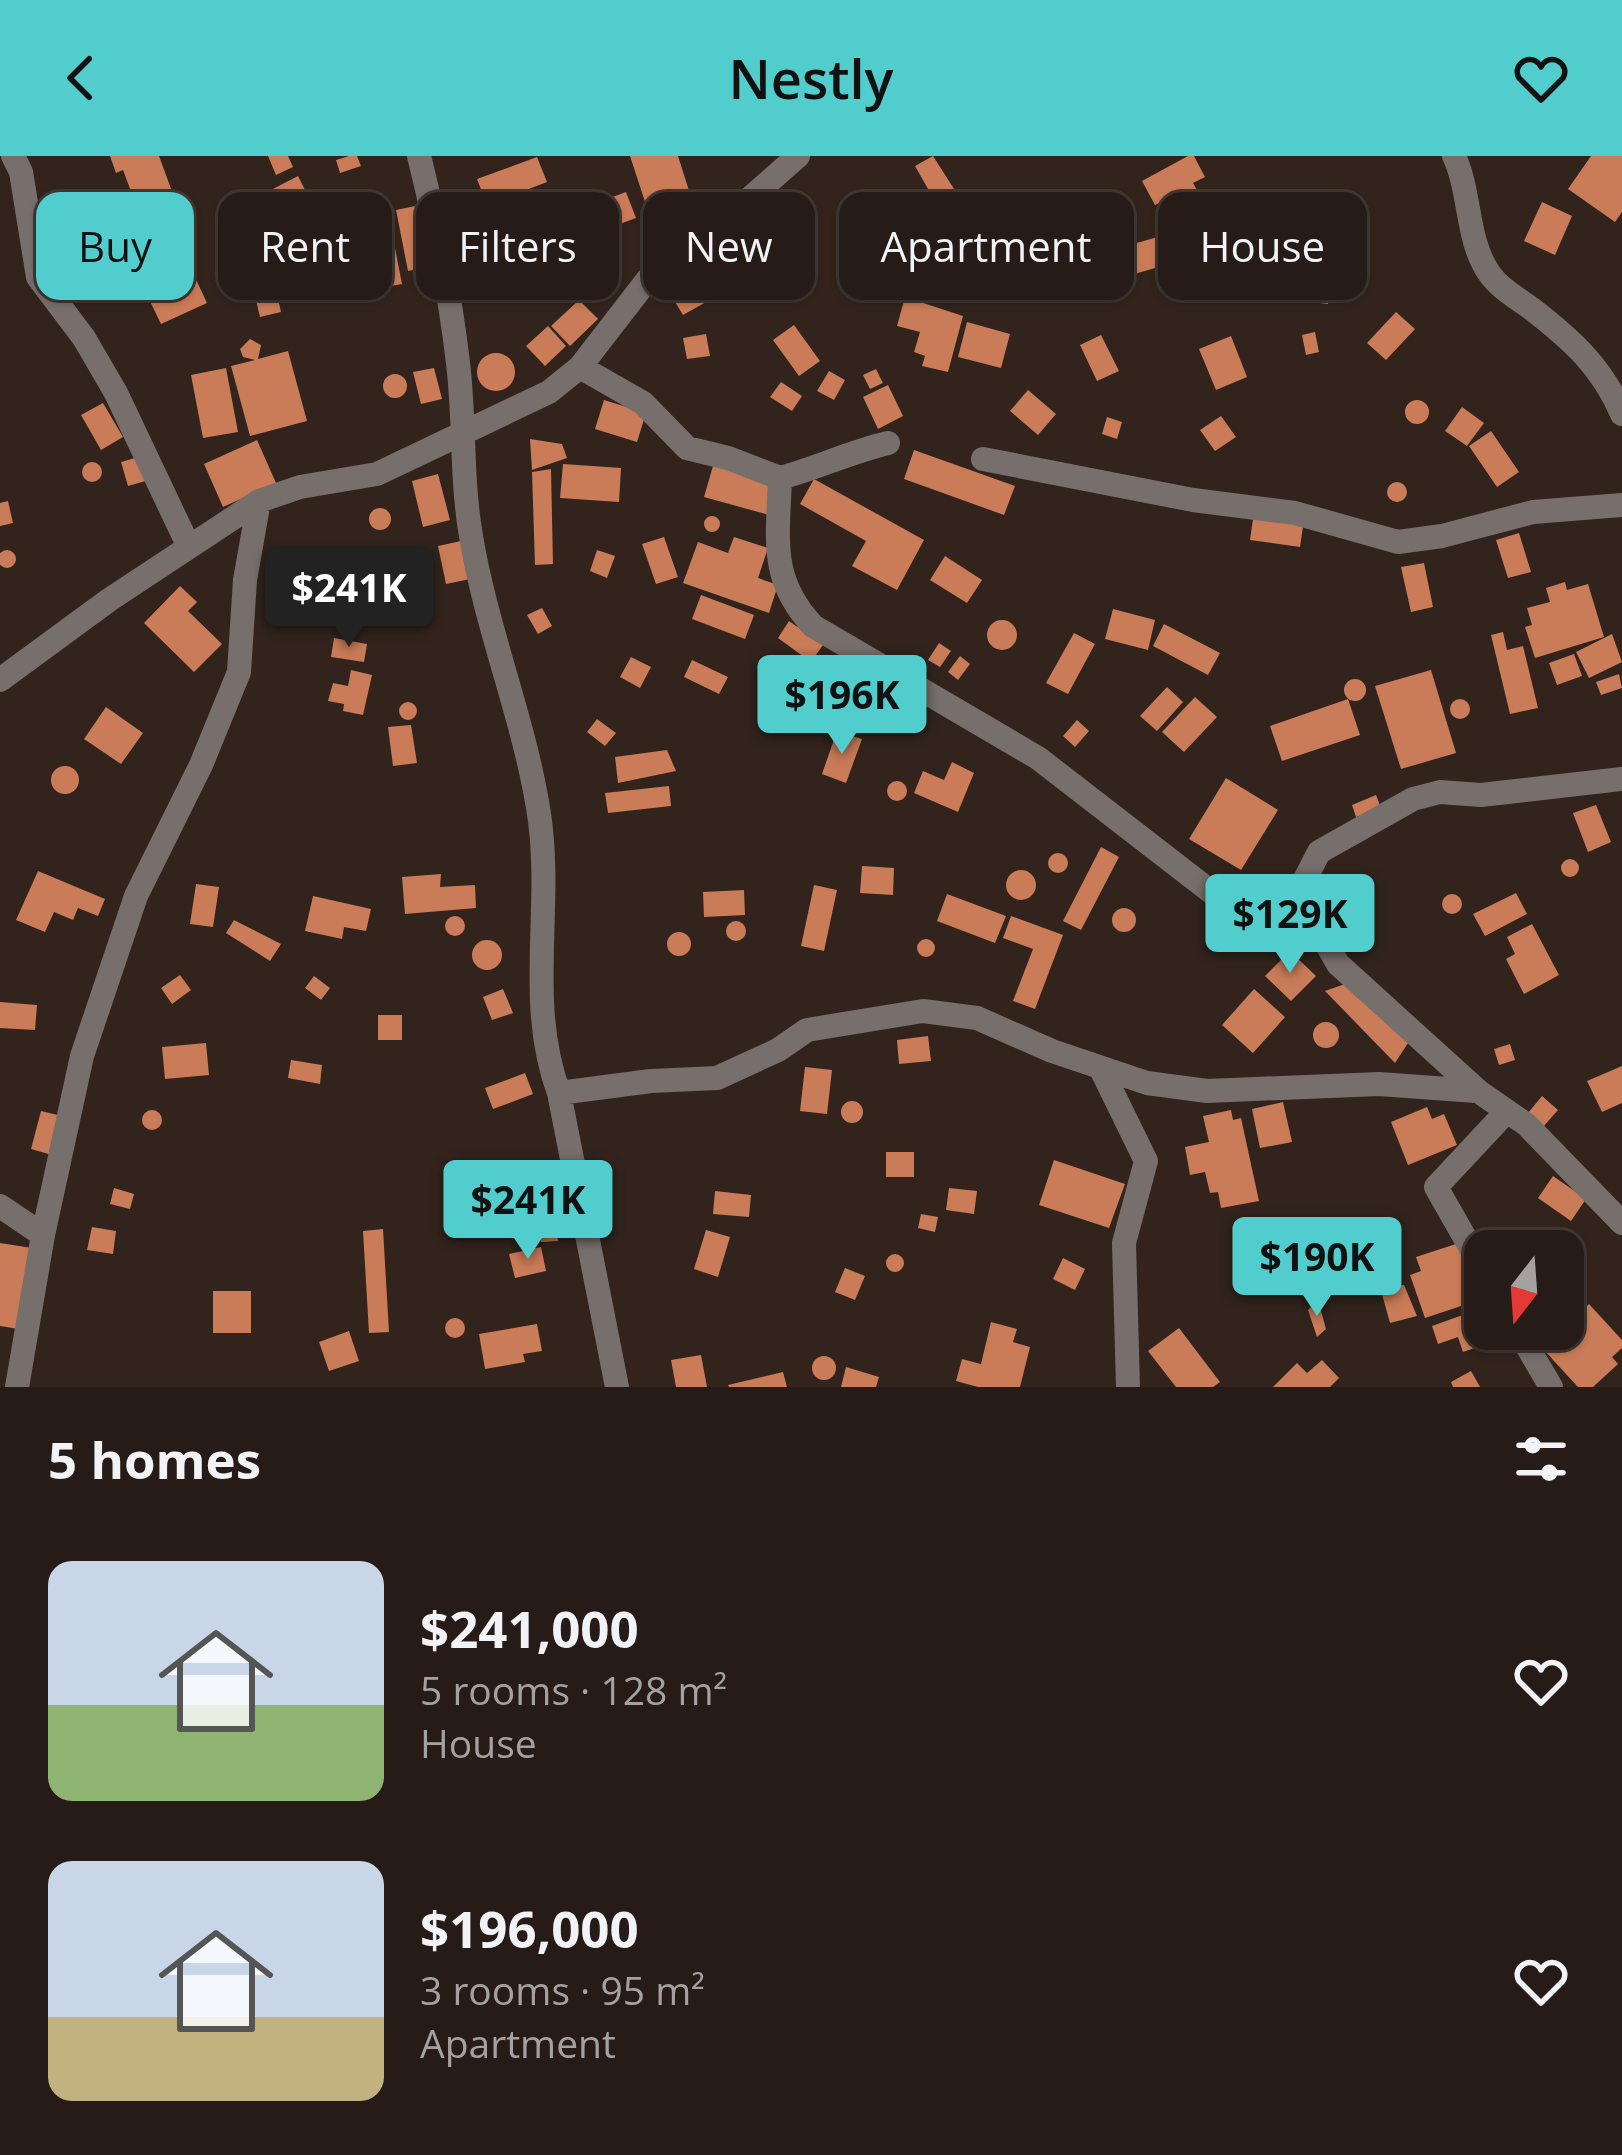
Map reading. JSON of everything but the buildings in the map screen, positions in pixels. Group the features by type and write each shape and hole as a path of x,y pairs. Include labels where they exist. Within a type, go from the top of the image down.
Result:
{"street":[{"path":"13,156 21,172 38,278 84,338 116,392 189,548"},
{"path":"418,156 458,366 470,532 488,623 536,792 541,827 544,895 539,1013 545,1057 559,1093 616,1387"},
{"path":"0,680 259,500 300,487 377,474 549,392 580,367 648,279 697,245 798,156"},
{"path":"1454,156 1486,268 1510,293 1585,351 1622,415"},
{"path":"580,367 644,403 687,448 780,478 815,469 841,454 889,443"},
{"path":"983,459 1193,500 1295,513 1398,542 1442,536 1533,512 1622,505"},
{"path":"780,478 781,580 794,605 813,626 1038,758 1219,898 1256,906 1298,892 1319,852 1413,799 1440,792 1481,795 1622,779"},
{"path":"16,1387 82,1056 136,896 192,784 238,672 245,580 259,500"},
{"path":"1298,892 1338,964 1478,1091 1567,1163 1622,1222"},
{"path":"559,1093 717,1078 778,1050 807,1030 923,1011 977,1018 1148,1084 1207,1090 1379,1084 1478,1091"},
{"path":"1101,1069 1146,1161 1124,1243 1128,1387"},
{"path":"1464,1236 1436,1187 1507,1111"},
{"path":"0,1206 43,1235"},
{"path":"1529,1350 1550,1387"}]}
